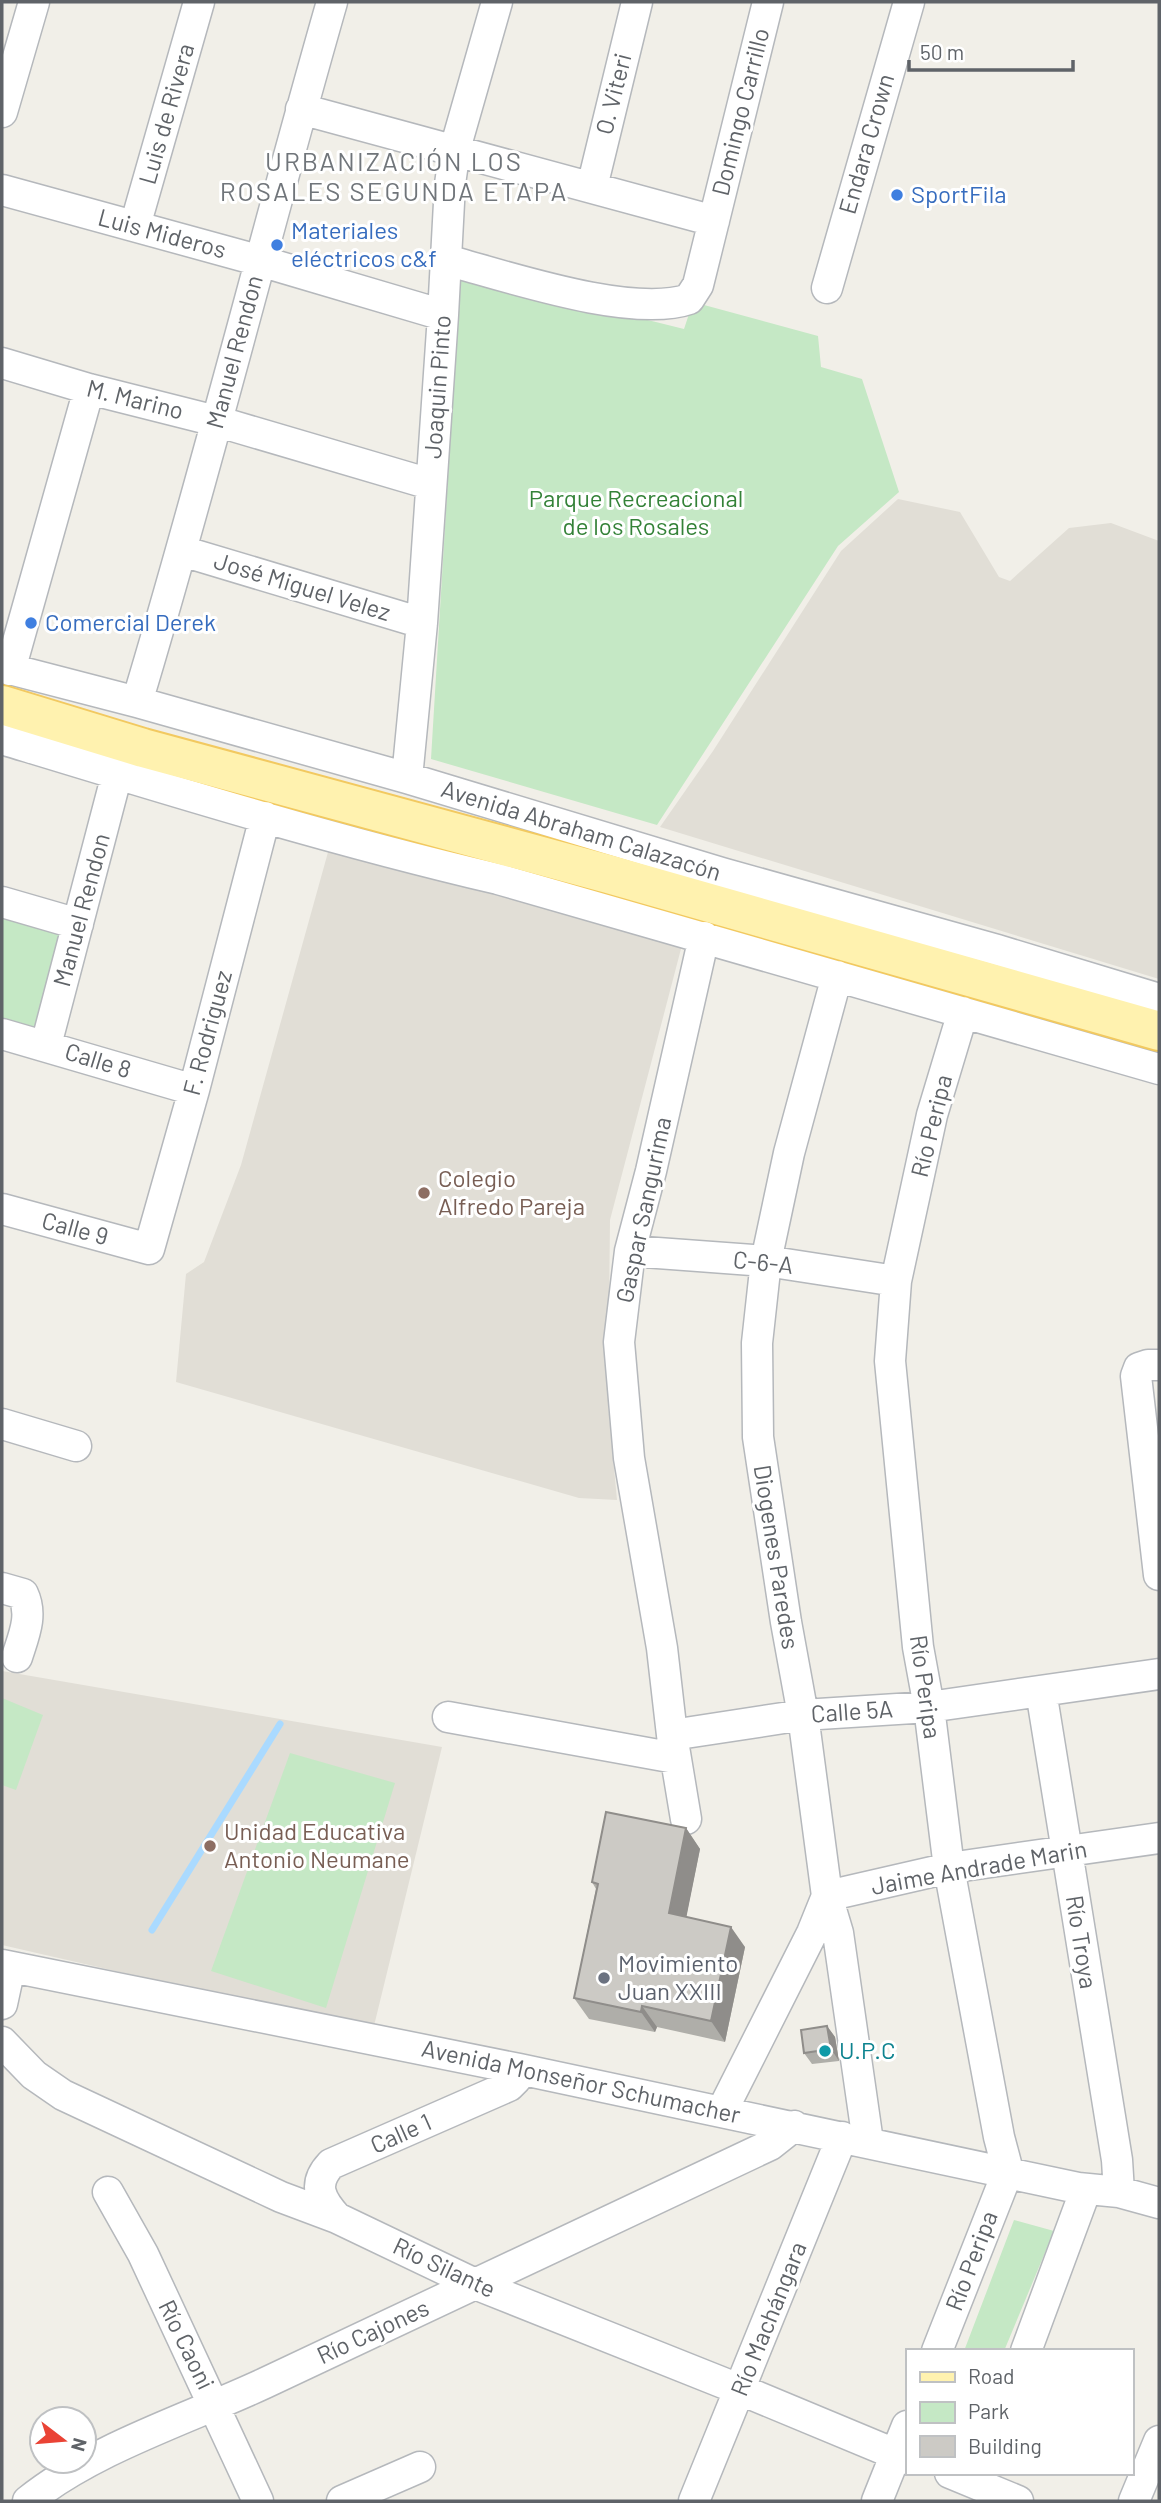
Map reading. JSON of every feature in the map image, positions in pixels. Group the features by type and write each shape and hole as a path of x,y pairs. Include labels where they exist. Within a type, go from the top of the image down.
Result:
{"main road":[{"name":"Avenida Abraham Calazacón","path":"5,681 143,748 608,874 1159,1031"}],"street":[{"path":"2,112 34,2"},
{"name":"Luis de Rivera","path":"135,226 199,2"},
{"name":"Manuel Rendon","path":"137,702 183,551 259,261 332,2"},
{"name":"Joaquin Pinto","path":"407,778 422,623 450,184 455,149 498,2"},
{"name":"O. Viteri","path":"592,187 637,2"},
{"name":"Domingo Carrillo","path":"446,260 594,299 678,303 689,299 695,292 714,221 768,2"},
{"name":"Endara Crown","path":"827,288 909,2"},
{"path":"301,109 714,221"},
{"name":"Luis Mideros","path":"2,190 443,315"},
{"name":"M. Marino","path":"2,363 89,389 216,421 430,484"},
{"path":"5,681 89,389"},
{"name":"José Miguel Velez","path":"183,551 422,623"},
{"name":"Avenida Abraham Calazacón","path":"5,681 137,702 407,778 722,873 997,950 1159,999"},
{"path":"2,738 265,817 415,859 498,878 1159,1069"},
{"name":"Manuel Rendon","path":"46,1045 117,774"},
{"name":"F. Rodriguez","path":"149,1249 194,1090 265,817"},
{"path":"2,902 78,924"},
{"name":"Gaspar Sangurima","path":"673,1746 662,1648 628,1445 619,1342 630,1251 704,937"},
{"name":"Diogenes Paredes","path":"837,976 789,1153 766,1261 757,1343 758,1437 803,1715 827,1896 838,1933 855,2139"},
{"name":"Río Peripa","path":"938,2349 1007,2171 949,1868 929,1707 918,1647 890,1361 896,1281 932,1115 962,1012"},
{"name":"Calle 8","path":"2,1034 194,1090"},
{"name":"Calle 9","path":"2,1209 149,1249"},
{"name":"C-6-A","path":"630,1251 766,1261 896,1281"},
{"path":"1159,1365 1139,1368 1136,1376 1159,1575"},
{"path":"2,1424 76,1446"},
{"path":"2,1588 23,1594 29,1606 17,1657"},
{"name":"Calle 5A","path":"673,1746 803,1715 929,1707 1159,1674"},
{"name":"Río Troya","path":"1041,1691 1117,2160 1119,2192"},
{"path":"449,1717 673,1746 686,1819"},
{"name":"Jaime Andrade Marin","path":"827,1896 949,1868 1159,1838"},
{"path":"722,2111 806,1945 827,1896"},
{"path":"2,2004 6,1966"},
{"name":"Avenida Monseñor Schumacher","path":"6,1966 519,2068 1086,2189 1119,2192 1159,2203"},
{"name":"Río Silante","path":"2,2042 34,2075 63,2095 281,2197 337,2218 475,2284 902,2457"},
{"name":"Calle 1","path":"337,2218 325,2204 319,2188 322,2174 331,2164 509,2086 516,2079 519,2068"},
{"name":"Río Cajones","path":"28,2501 50,2484 113,2450 216,2406 770,2146 794,2126"},
{"name":"Río Machángara","path":"694,2501 741,2390 855,2139"},
{"path":"1027,2349 1086,2189"},
{"name":"Río Caoni","path":"108,2192 143,2254 258,2501"},
{"path":"877,2501 902,2457 906,2432"},
{"path":"1134,2501 1159,2441"},
{"path":"342,2501 420,2467"},
{"path":"969,2477 1018,2501"}],"shaded area":[{"path":"898,499 960,512 999,577 1010,581 1069,528 1111,523 1159,541 1159,979 660,827 713,751 841,551"},
{"name":"Colegio Alfredo Pareja","path":"330,845 682,945 610,1220 608,1404 617,1500 579,1498 176,1382 186,1274 204,1262 241,1165"},
{"name":"Unidad Educativa Antonio Neumane","path":"2,1671 442,1747 373,2030 2,1945"}],"green space":[{"name":"Parque Recreacional de los Rosales","path":"455,272 684,329 693,302 818,336 821,367 862,379 899,492 838,546 657,825 431,759 448,477"},
{"path":"2,912 61,928 33,1032 2,1024"},
{"path":"2,1698 43,1715 16,1790 2,1785"},
{"path":"290,1753 395,1783 326,2008 211,1971"},
{"path":"1014,2220 1054,2231 1005,2349 965,2349"}],"building":[{"path":"606,1812 686,1828 669,1913 731,1927 711,2021 642,2006 641,2012 574,1998 598,1884 592,1882"},
{"path":"827,2026 831,2049 804,2053 801,2030"}],"waterway":[{"path":"152,1930 280,1724"}],"place":[{"name":"SportFila","path":"897,195"},
{"name":"Materiales eléctricos c&f","path":"277,245"},
{"name":"Comercial Derek","path":"31,623"},
{"name":"Colegio Alfredo Pareja","path":"424,1193"},
{"name":"Unidad Educativa Antonio Neumane","path":"210,1846"},
{"name":"Movimiento Juan XXIII","path":"604,1978"},
{"name":"U.P.C","path":"825,2051"}],"district":[{"name":"URBANIZACIÓN LOS ROSALES SEGUNDA ETAPA","path":"394,177"}]}
